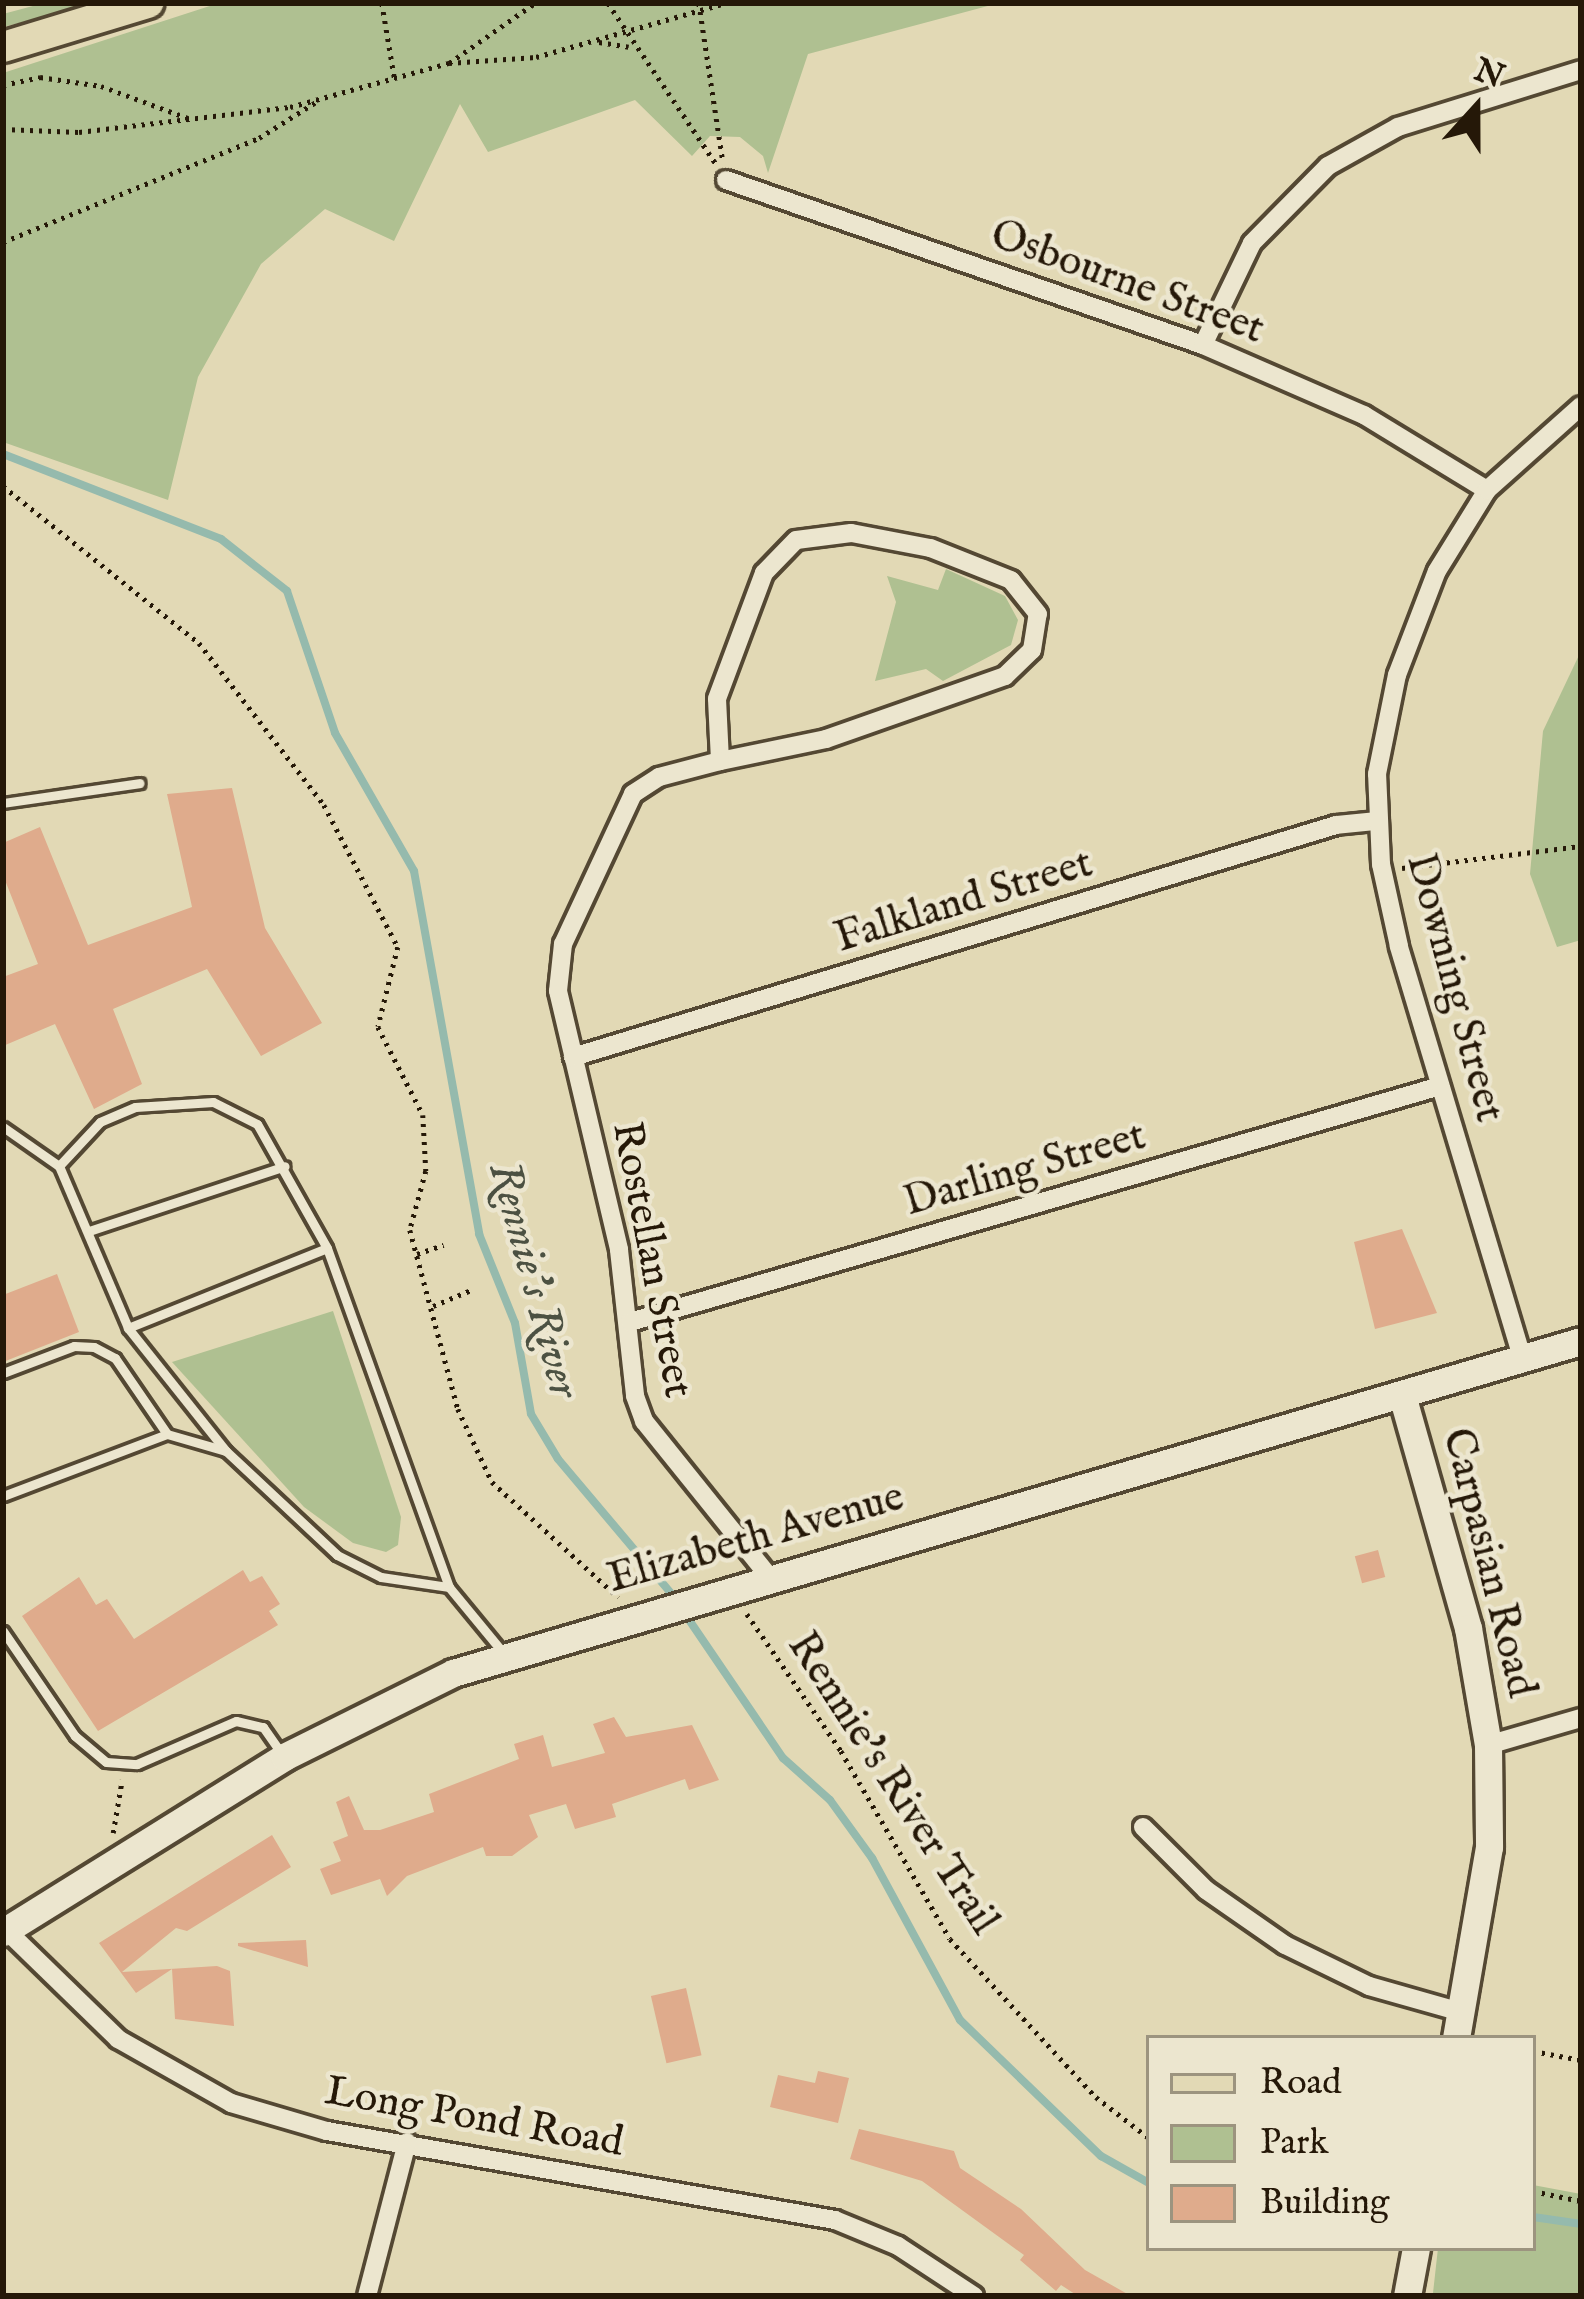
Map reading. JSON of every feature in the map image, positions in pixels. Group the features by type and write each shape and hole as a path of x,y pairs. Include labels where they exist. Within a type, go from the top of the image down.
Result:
{"main road":[{"path":"3,47 148,3"},
{"name":"Elizabeth Avenue","path":"4,1930 284,1757 505,1655 1581,1341"},
{"name":"Carpasian Road","path":"1402,1395 1468,1628 1488,1745 1489,1847 1459,2025"},
{"path":"1407,2296 1415,2251"}],"street":[{"path":"1203,344 1252,242 1328,166 1398,128 1581,70"},
{"name":"Osbourne Street","path":"727,180 1203,344 1364,415 1487,490"},
{"name":"Downing Street","path":"1522,1357 1399,946 1376,821 1385,726 1411,631 1487,490 1581,406"},
{"name":"Rostellan Street","path":"720,761 715,724 727,669 764,573 796,540 851,533 930,548 1011,580 1038,614 1032,650 1006,676 842,734 645,783 622,812 558,963 573,1057 630,1322 629,1370 644,1421 771,1579"},
{"name":"Falkland Street","path":"573,1057 1336,826 1376,821"},
{"name":"Darling Street","path":"630,1322 1440,1086"},
{"path":"1488,1745 1581,1718"},
{"path":"1143,1827 1189,1876 1285,1945 1459,2025"},
{"name":"Long Pond Road","path":"4,1930 118,2039 184,2082 273,2117 835,2220 898,2246 974,2296"},
{"path":"367,2296 407,2142"}],"lane":[{"path":"3,802 140,783"},
{"path":"59,1166 100,1122 175,1100 238,1113 257,1124 285,1166 327,1248 449,1587 505,1655"},
{"path":"3,1127 59,1166 128,1328 226,1451 337,1555 381,1577 449,1587"},
{"path":"89,1231 285,1166"},
{"path":"128,1328 327,1248"},
{"path":"3,1373 94,1347 115,1358 167,1434"},
{"path":"3,1496 167,1434 226,1451"},
{"path":"3,1631 90,1754 125,1766 236,1721 263,1727 284,1757"}],"path":[{"path":"382,3 394,81"},
{"path":"5,130 79,132 321,99 449,63 535,3"},
{"path":"608,3 620,33 663,78 727,180"},
{"path":"699,3 727,180"},
{"path":"449,63 507,62 724,3"},
{"path":"858,3 928,4"},
{"path":"594,42 635,50"},
{"path":"3,85 40,76 101,86 190,119"},
{"path":"3,242 259,138 321,99"},
{"path":"3,486 199,643 323,805 398,947 378,1028 423,1115 426,1171 410,1230 458,1409 493,1482 622,1600"},
{"path":"1402,868 1581,846"},
{"path":"417,1254 443,1245"},
{"path":"433,1306 471,1290"},
{"name":"Rennie's River Trail","path":"744,1609 841,1751 950,1939 1096,2097 1146,2136"},
{"path":"112,1839 125,1766"},
{"path":"1536,2052 1581,2060"},
{"path":"1536,2192 1581,2201"}],"green space":[{"path":"44,3 100,3 3,27 3,14"},
{"path":"219,3 999,3 808,54 768,173 763,156 740,137 710,136 692,156 635,100 488,152 460,104 394,241 325,209 261,264 198,377 168,500 3,442 3,73"},
{"path":"946,569 1005,596 1018,620 1011,645 943,681 926,669 875,681 896,602 887,576 938,590"},
{"path":"1581,651 1581,940 1557,947 1530,874 1543,731"},
{"path":"333,1311 401,1517 398,1545 386,1552 353,1543 304,1507 172,1362"},
{"path":"1536,2186 1581,2194 1581,2296 1433,2293 1438,2251 1536,2251"}],"building":[{"path":"232,788 265,928 322,1023 261,1056 207,969 113,1009 142,1084 94,1109 55,1024 3,1046 3,977 38,964 3,875 3,843 40,827 88,945 192,907 167,794"},
{"path":"1402,1229 1437,1313 1375,1329 1354,1242"},
{"path":"57,1274 79,1332 3,1362 3,1295"},
{"path":"1378,1550 1385,1577 1362,1583 1355,1556"},
{"path":"243,1570 250,1582 262,1576 280,1604 269,1611 278,1625 98,1731 22,1616 79,1577 96,1605 107,1599 134,1639"},
{"path":"614,1717 626,1737 692,1725 719,1780 689,1790 685,1779 612,1804 616,1817 575,1829 566,1804 529,1815 538,1837 512,1856 486,1856 483,1847 407,1876 387,1896 380,1879 331,1895 320,1869 341,1861 333,1842 348,1836 336,1802 349,1796 364,1830 380,1830 434,1812 429,1794 519,1759 514,1744 543,1735 552,1767 605,1753 593,1724"},
{"path":"272,1835 291,1867 187,1931 176,1928 122,1972 217,1966 230,1971 234,2026 175,2019 172,1969 136,1993 99,1943"},
{"path":"306,1940 308,1967 238,1946 238,1943"},
{"path":"686,1988 702,2055 666,2063 651,1996"},
{"path":"818,2071 849,2078 838,2123 770,2107 778,2075 815,2083"},
{"path":"859,2129 954,2151 960,2168 1021,2209 1085,2270 1131,2296 1078,2296 1061,2285 1056,2291 1020,2260 1024,2255 922,2181 850,2159"}],"waterway":[{"name":"Rennie's River","path":"3,454 221,539 287,591 335,733 414,871 479,1234 515,1323 531,1414 558,1459 675,1598"},
{"name":"Rennie's River","path":"683,1611 783,1758 830,1800 872,1858 960,2020 1101,2156 1146,2181"},
{"name":"Rennie's River","path":"1536,2217 1581,2224"}]}
